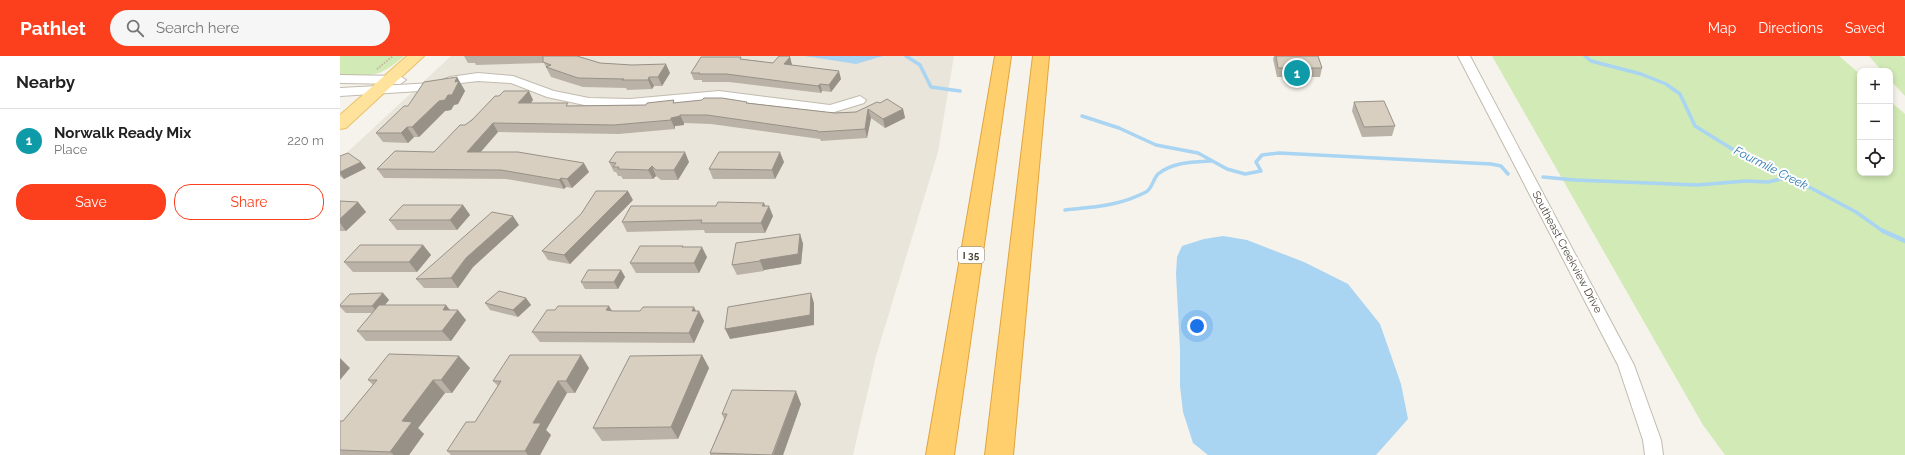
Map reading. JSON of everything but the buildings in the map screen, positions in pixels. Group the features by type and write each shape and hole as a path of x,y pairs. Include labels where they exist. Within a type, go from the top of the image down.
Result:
{"highway":[{"name":"I 35","path":"940,455 1003,56"},
{"path":"999,455 1041,56"}],"main road":[{"path":"340,124 416,56"}],"street":[{"name":"Southeast Creekview Drive","path":"1464,56 1626,365 1652,440 1654,455"},
{"path":"340,92 377,91 436,86 450,81 478,77 513,80 569,99 609,103 719,94 831,108 860,100"},
{"path":"340,80 446,79 450,81"}],"shaded area":[{"path":"451,56 954,56 938,152 876,356 853,455 340,455 340,159"}],"green space":[{"path":"340,56 404,56 381,72 360,76 340,75"},
{"path":"1492,56 1839,56 1857,71 1857,176 1893,176 1893,104 1905,114 1905,455 1725,455 1703,425"},
{"path":"1869,56 1902,56 1905,58 1905,96 1893,83 1893,68 1879,68"}],"water":[{"path":"805,56 883,56 856,64"},
{"path":"1223,236 1247,240 1304,262 1348,284 1380,324 1401,384 1408,419 1376,455 1208,455 1193,443 1183,412 1180,386 1180,348 1176,274 1177,257 1182,246 1204,239"}],"waterway":[{"path":"906,56 920,65 931,87 960,91"},
{"name":"Fourmile Creek","path":"1585,56 1591,61 1641,74 1666,84 1680,94 1695,126 1750,160 1775,169 1856,212 1884,232"},
{"path":"1082,116 1119,128 1156,145 1198,153 1227,169 1245,174 1261,171 1256,162 1262,155 1279,153 1491,164 1501,166 1508,174"},
{"path":"1065,210 1106,205 1136,197 1148,191 1158,174 1170,167 1183,163 1211,161"},
{"path":"1543,177 1575,180 1697,185 1746,181 1768,182 1789,177"},
{"name":"Fourmile Creek","path":"1883,231 1905,241"}],"place":[{"name":"Norwalk Ready Mix","path":"1297,73"}]}
